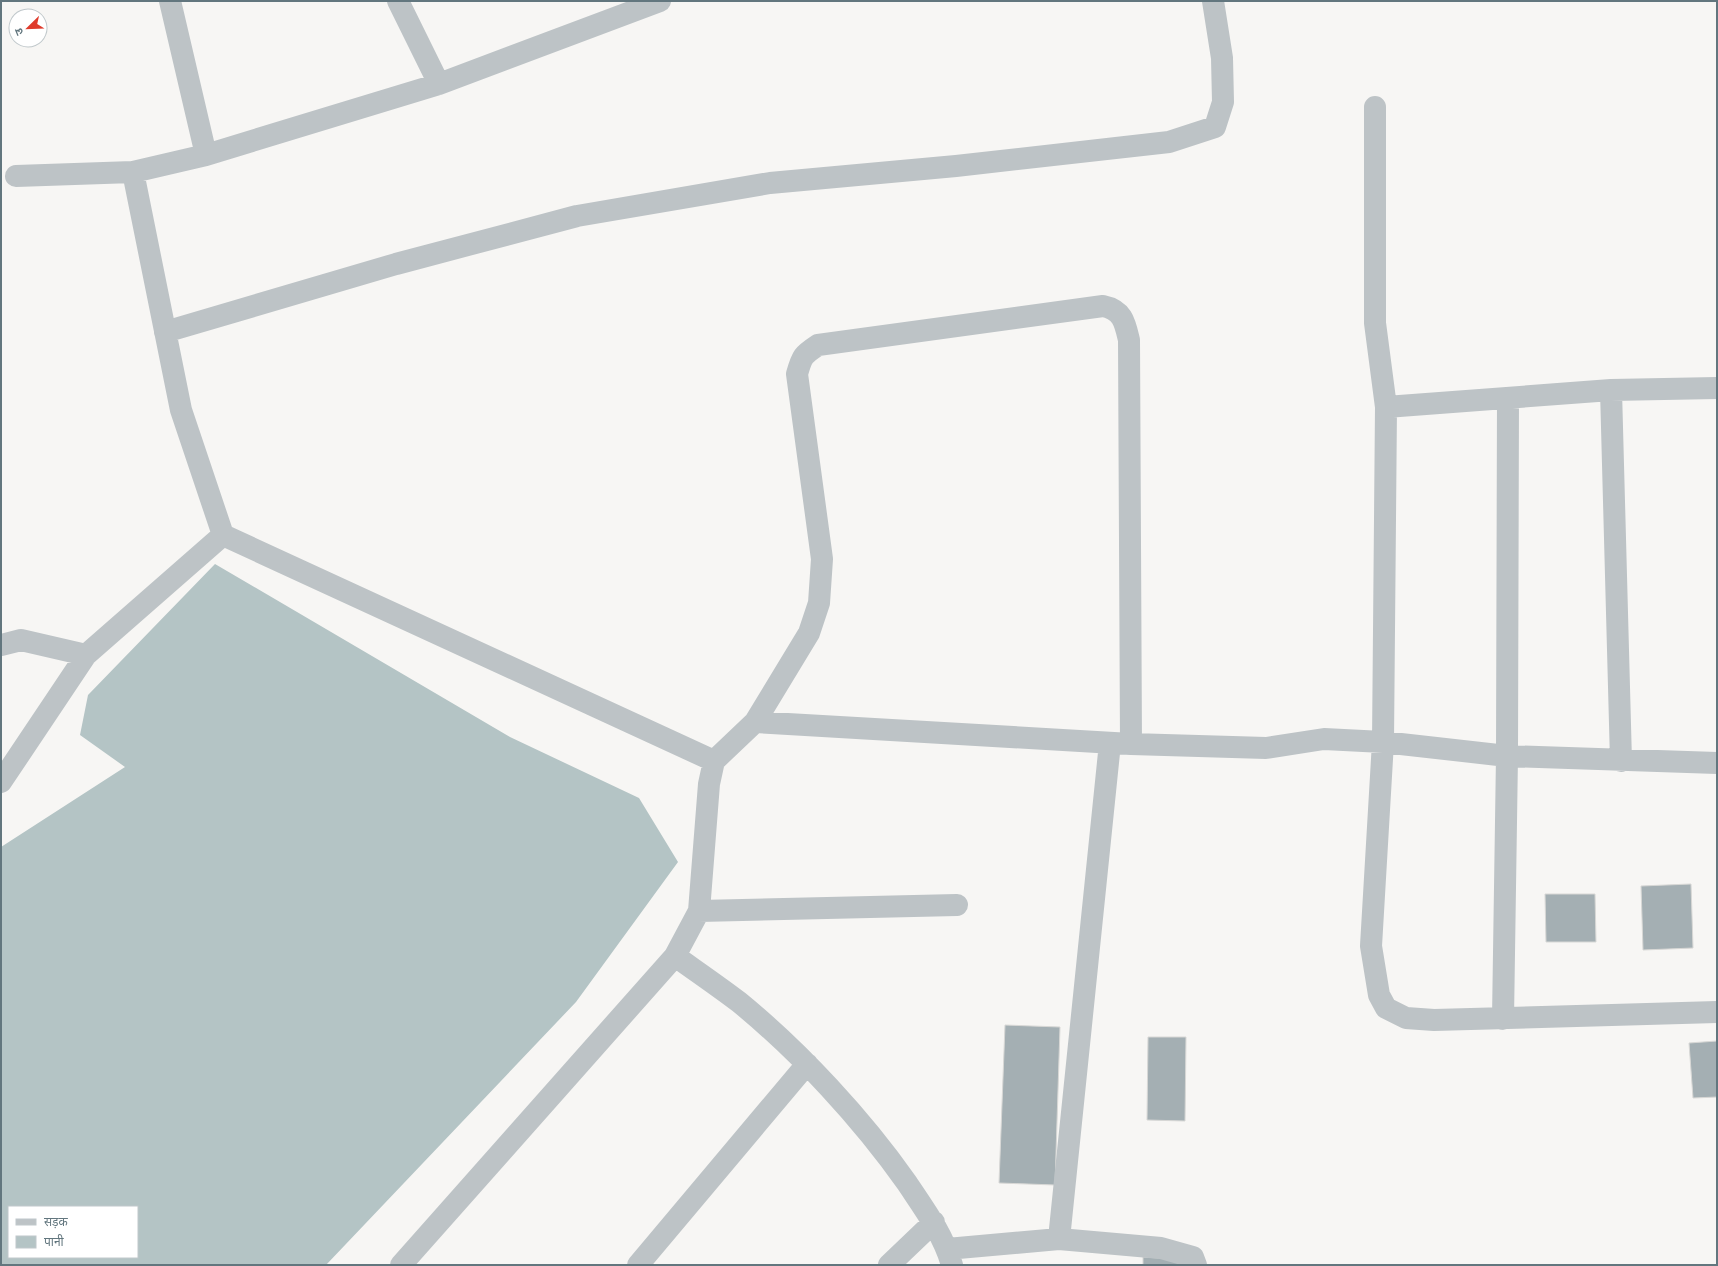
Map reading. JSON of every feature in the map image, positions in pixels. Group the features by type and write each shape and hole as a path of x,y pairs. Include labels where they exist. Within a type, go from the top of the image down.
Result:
{"street":[{"path":"170,1 206,155"},
{"path":"398,1 438,84"},
{"path":"16,176 133,172 206,155 438,84 660,1"},
{"path":"165,332 396,264 577,216 770,182 956,166 1169,142 1215,127 1223,102 1222,58 1213,1"},
{"path":"1375,107 1375,323 1386,407 1383,742 1371,946 1379,995 1386,1008 1406,1018 1434,1020 1717,1012"},
{"path":"133,172 181,410 223,535 714,761"},
{"path":"401,1265 675,956 699,910 709,784 714,761 755,722 809,633 818,603 822,559 797,374 802,357 818,345 1103,306 1113,308 1125,321 1129,340 1120,744 1059,1240"},
{"path":"1386,407 1611,390 1717,388"},
{"path":"1611,390 1620,761"},
{"path":"1503,1019 1507,756 1508,398"},
{"path":"1,782 86,655 223,535"},
{"path":"1,645 21,640 86,655"},
{"path":"755,722 1120,744 1266,748 1324,739 1383,742 1507,756 1620,761 1717,763"},
{"path":"699,910 957,905"},
{"path":"675,956 739,1002 807,1064 884,1150 934,1222 950,1257 1059,1240 1161,1248 1193,1257 1196,1265"},
{"path":"638,1265 807,1064"},
{"path":"889,1265 934,1222"}],"water":[{"path":"215,564 510,737 639,798 678,862 576,1002 326,1265 1,1265 1,847 125,767 80,735 88,695"}],"building":[{"path":"1691,884 1693,948 1643,950 1641,886"},
{"path":"1545,894 1595,894 1596,942 1546,942"},
{"path":"1005,1025 1060,1027 1055,1185 999,1183"},
{"path":"1148,1037 1186,1037 1185,1121 1147,1120"},
{"path":"1717,1041 1717,1097 1693,1098 1689,1043"},
{"path":"1143,1257 1191,1260 1190,1265 1143,1265"}]}
